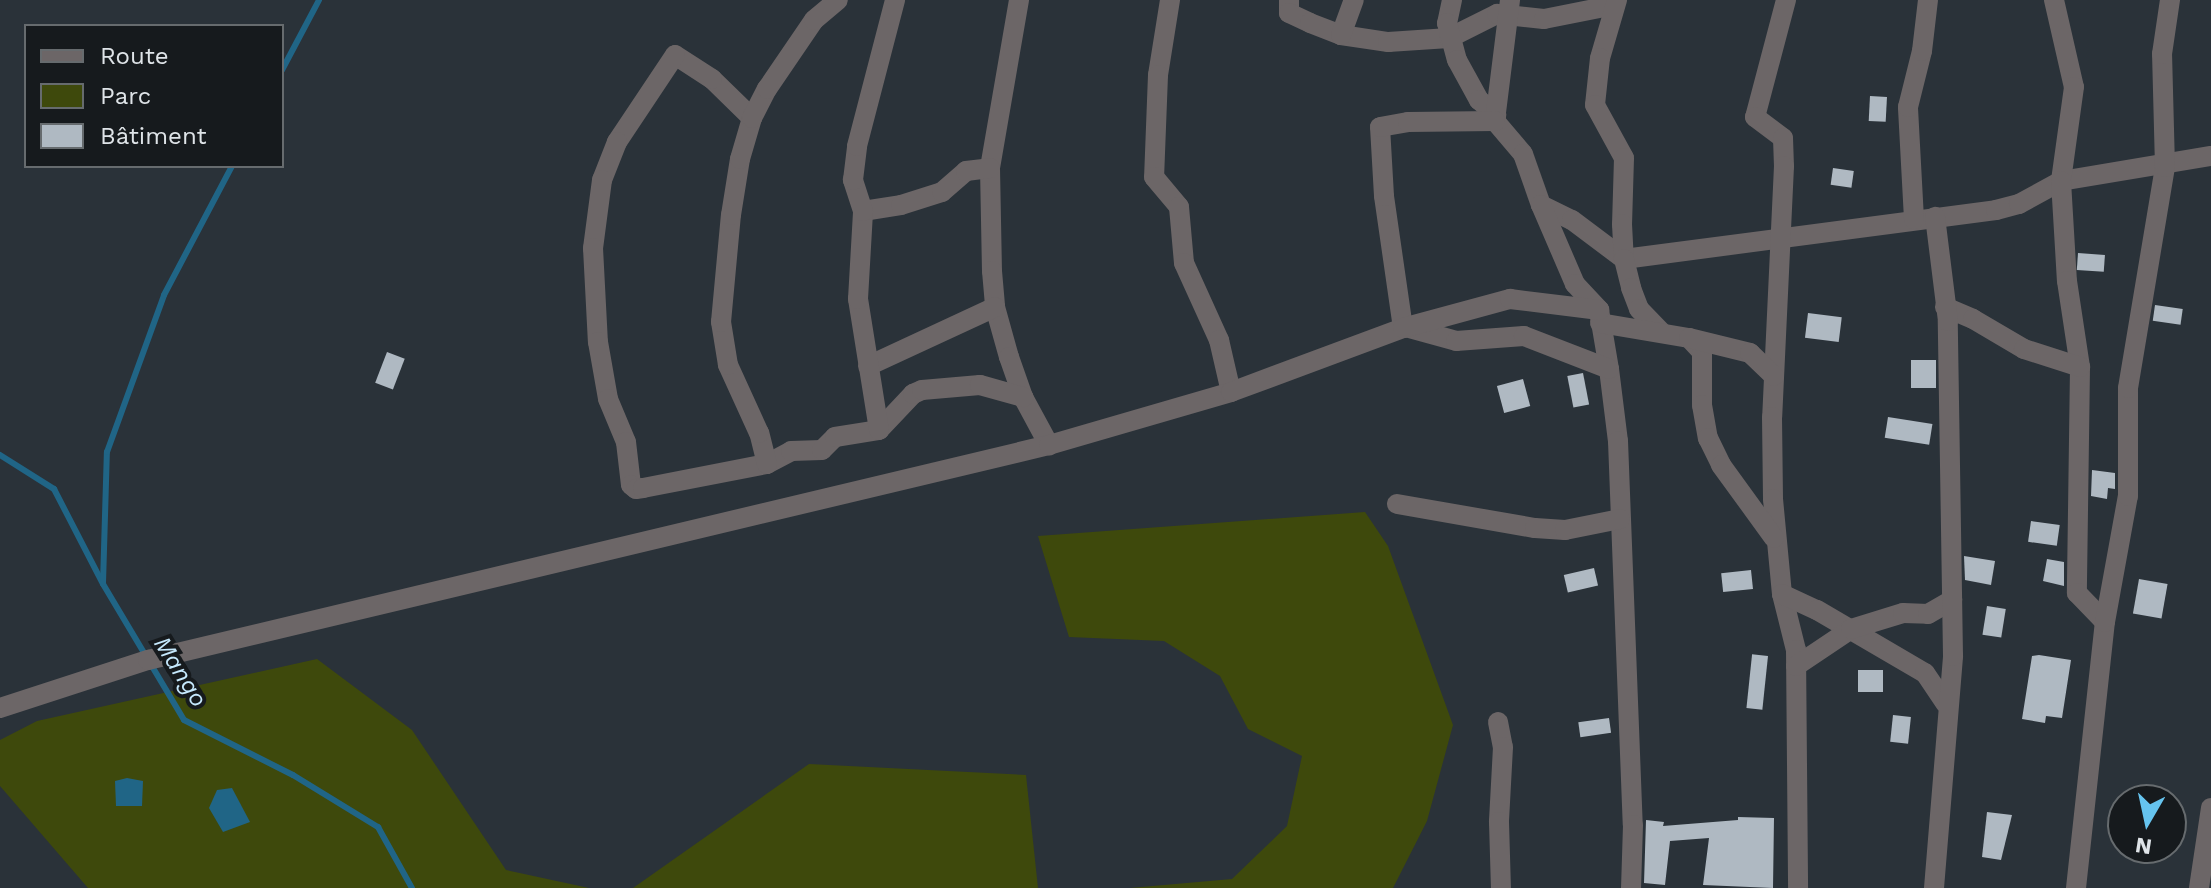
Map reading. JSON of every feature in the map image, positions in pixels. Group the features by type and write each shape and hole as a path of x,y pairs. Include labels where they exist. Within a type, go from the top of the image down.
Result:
{"street":[{"path":"767,464 759,433 728,365 721,322 731,215 740,159 752,118 767,89 814,20 838,0"},
{"path":"879,430 858,299 863,211 853,180 857,146 895,0"},
{"path":"1019,0 990,168 989,225 995,307 1023,397 1049,445"},
{"path":"1170,0 1158,75 1154,177 1179,207 1184,263 1219,340 1231,392"},
{"path":"1289,0 1289,13 1341,35 1388,42 1449,38 1510,7 1544,19 1616,2 1600,58 1595,105 1624,158 1624,259 1639,309 1661,332"},
{"path":"1341,35 1354,0"},
{"path":"1452,0 1447,23 1449,38 1468,83 1523,154 1575,284 1600,317 1618,441 1633,825 1631,888"},
{"path":"1786,0 1755,117 1783,138 1783,240 1774,376 1775,541 1796,666 1798,888"},
{"path":"1914,219 1908,107 1922,51 1928,0"},
{"path":"2054,0 2074,87 2061,181 2067,281 2080,367 2077,593 2105,622"},
{"path":"2076,888 2105,622 2128,496 2128,388 2165,167 2162,54 2170,0"},
{"path":"1495,118 1510,7"},
{"path":"752,118 712,79 678,56 672,57 617,142 602,180 593,248 598,342 608,399 626,442 631,485 636,489 767,464 791,451 822,450 835,437 879,430 913,394 922,390 980,385 1023,397"},
{"path":"1405,328 1384,196 1380,127 1395,123 1495,118"},
{"path":"1541,205 1572,220 1624,259 1783,240 2019,204 2061,181 2165,167 2211,156"},
{"path":"863,211 901,205 942,192 966,171 990,168"},
{"path":"1934,888 1946,704 1953,656 1948,321 1935,217"},
{"path":"0,708 148,660 1049,445 1231,392 1405,328 1510,299 1750,353 1774,376"},
{"path":"868,366 995,307"},
{"path":"1945,307 1973,319 2024,349 2080,367"},
{"path":"1405,328 1456,341 1524,336 1609,369"},
{"path":"1689,338 1702,352 1702,405 1708,438 1721,465 1775,541"},
{"path":"1397,504 1535,528 1565,530 1620,519"},
{"path":"1782,594 1851,629 1925,673 1946,704"},
{"path":"1796,666 1851,629 1903,613 1928,614 1952,600"},
{"path":"1498,722 1503,747 1499,822 1501,888"},
{"path":"2199,888 2211,808"}],"green space":[{"path":"1365,512 1388,546 1453,725 1427,821 1393,888 1130,888 1232,879 1287,826 1302,756 1248,729 1220,676 1164,641 1069,637 1038,536"},
{"path":"317,659 412,730 506,870 589,888 88,888 0,786 0,740 37,721"},
{"path":"809,764 1026,775 1038,888 633,888"}],"water":[{"path":"127,778 143,781 142,806 116,806 115,781"},
{"path":"232,788 250,822 223,832 209,808 217,790"}],"building":[{"path":"1870,96 1887,97 1886,122 1869,121"},
{"path":"1833,168 1854,171 1851,188 1831,185"},
{"path":"2078,253 2105,255 2104,272 2077,270"},
{"path":"2155,305 2183,309 2181,325 2153,321"},
{"path":"1808,313 1842,317 1839,342 1805,338"},
{"path":"387,352 405,359 393,390 375,383"},
{"path":"1911,360 1936,360 1936,388 1911,388"},
{"path":"1583,373 1589,404 1573,407 1567,376"},
{"path":"1523,379 1530,406 1504,413 1497,386"},
{"path":"1888,417 1932,424 1929,445 1885,438"},
{"path":"2092,470 2115,473 2115,489 2108,488 2107,499 2091,496"},
{"path":"2031,521 2060,525 2057,546 2028,542"},
{"path":"1964,556 1995,561 1991,585 1965,580"},
{"path":"2047,559 2064,562 2064,586 2043,581"},
{"path":"1594,568 1598,586 1568,593 1564,575"},
{"path":"1751,570 1753,589 1723,592 1721,573"},
{"path":"2139,579 2168,584 2161,619 2133,613"},
{"path":"1987,606 2006,609 2001,638 1982,635"},
{"path":"1752,654 1768,656 1762,710 1746,708"},
{"path":"2032,656 2071,660 2062,718 2046,716 2045,723 2022,719"},
{"path":"1858,670 1883,670 1883,692 1858,692"},
{"path":"1893,715 1911,717 1908,744 1890,742"},
{"path":"1609,718 1611,733 1580,737 1578,722"},
{"path":"1987,812 2012,815 2001,860 1982,857"},
{"path":"1738,817 1774,818 1773,888 1703,885 1709,838 1670,841 1665,885 1644,883 1646,820 1664,822 1663,826 1738,820"}],"waterway":[{"path":"284,66 319,0"},
{"path":"103,583 107,452 164,295 231,168"},
{"name":"Mango","path":"0,455 54,489 103,584 184,720 293,775 378,827 412,888"}]}
